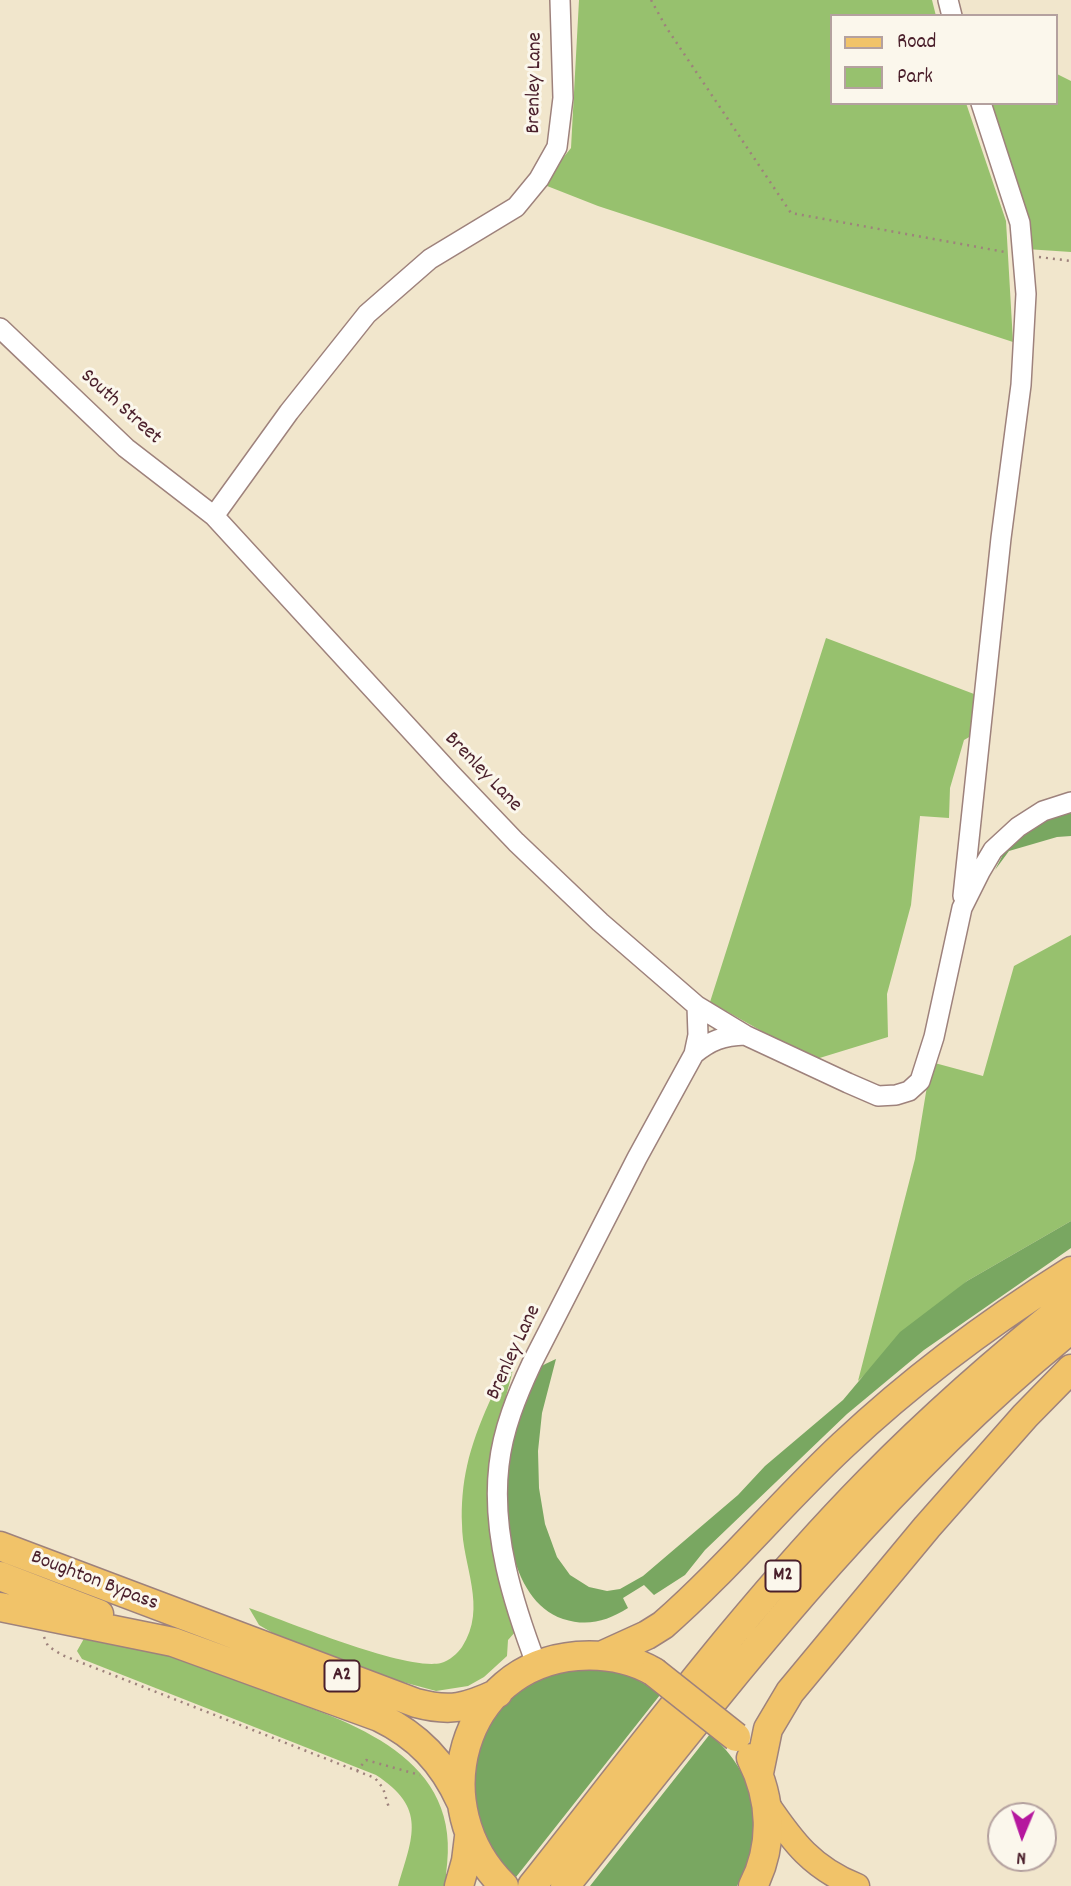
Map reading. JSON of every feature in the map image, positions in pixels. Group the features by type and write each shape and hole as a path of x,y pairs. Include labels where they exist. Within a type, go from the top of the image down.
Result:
{"highway":[{"name":"M2","path":"603,1655 663,1625 843,1445 890,1403 976,1334 1071,1271"},
{"name":"M2","path":"532,1886 716,1656 816,1538 868,1482 922,1430 986,1371 1071,1301"},
{"name":"M2","path":"565,1886 726,1682 823,1569 940,1446 1071,1329"},
{"path":"759,1773 768,1728 790,1692 927,1527 1025,1416 1071,1369"},
{"name":"Boughton Bypass","path":"0,1546 377,1690 433,1708 455,1709 498,1693"},
{"name":"Boughton Bypass","path":"0,1576 173,1642"},
{"path":"0,1607 173,1642"},
{"name":"A2","path":"173,1642 379,1717 397,1726 440,1763 461,1802"},
{"name":"A2","path":"499,1881 469,1837 461,1802 464,1749 477,1720 498,1693 537,1665 570,1657 603,1655 632,1661 654,1672 736,1737 750,1755 759,1773 767,1804 765,1854 753,1886"},
{"path":"459,1886 469,1837"}],"main road":[{"name":"A2","path":"767,1804 803,1853 825,1870 857,1886"}],"street":[{"name":"Brenley Lane","path":"537,1665 515,1598 501,1540 497,1486 504,1441 519,1392 533,1363 637,1158 694,1054 698,1035 698,1006 600,922 516,842 214,516 289,412 367,314 430,259 516,207 539,179 557,147 563,98 560,0"},
{"path":"698,1006 744,1035 878,1096 909,1091 920,1081 934,1037 962,908 999,552 1021,385 1026,293 1020,223 982,105"},
{"name":"South Street","path":"0,328 126,448 214,516"},
{"path":"962,908 993,850 1018,827 1043,811 1071,802"},
{"path":"694,1054 709,1041 724,1036 744,1035"}],"path":[{"path":"651,0 666,27 791,213 1022,256 1071,261"},
{"path":"44,1628 44,1638 48,1646 62,1655 375,1778 383,1788 389,1808"},
{"path":"357,1771 366,1760 428,1777"}],"green space":[{"path":"579,0 932,0 936,14 830,14 830,105 967,105 1006,221 1013,342 598,206 542,184 571,148"},
{"path":"1057,74 1071,81 1071,252 1026,249 990,105 1057,105"},
{"path":"826,638 974,694 978,732 964,740 950,788 949,818 920,816 911,905 887,994 888,1037 813,1060 710,1002"},
{"path":"1071,813 1071,836 1057,837 1009,851 995,870 1011,839 1030,824"},
{"path":"1071,935 1071,1221 967,1281 858,1381 915,1159 931,1062 983,1076 1014,966"},
{"path":"1071,1221 1071,1248 924,1350 847,1414 705,1550 685,1575 654,1595 644,1585 623,1598 628,1608 605,1619 589,1622 563,1619 544,1609 530,1593 519,1572 512,1549 506,1477 509,1449 516,1425 542,1366 556,1359 542,1413 538,1451 539,1488 545,1524 557,1557 570,1575 589,1587 607,1591 620,1589 643,1576 843,1400 900,1332 967,1281"},
{"path":"517,1343 512,1374 495,1437 516,1631 508,1640 507,1656 484,1677 468,1686 436,1691 388,1678 283,1639 259,1625 249,1608 346,1644 401,1660 424,1664 441,1663 458,1652 469,1632 473,1617 472,1586 462,1524 466,1473 482,1418"},
{"path":"86,1635 159,1653 217,1673 332,1716 395,1750 420,1773 438,1800 447,1834 446,1874 453,1877 450,1886 398,1886 408,1852 412,1824 403,1799 376,1775 82,1659 77,1651"},
{"path":"580,1668 632,1677 660,1695 516,1877 499,1862 482,1833 473,1784 476,1757 488,1727 507,1702 548,1675"},
{"path":"710,1734 739,1767 753,1805 753,1845 737,1886 590,1886"}]}
